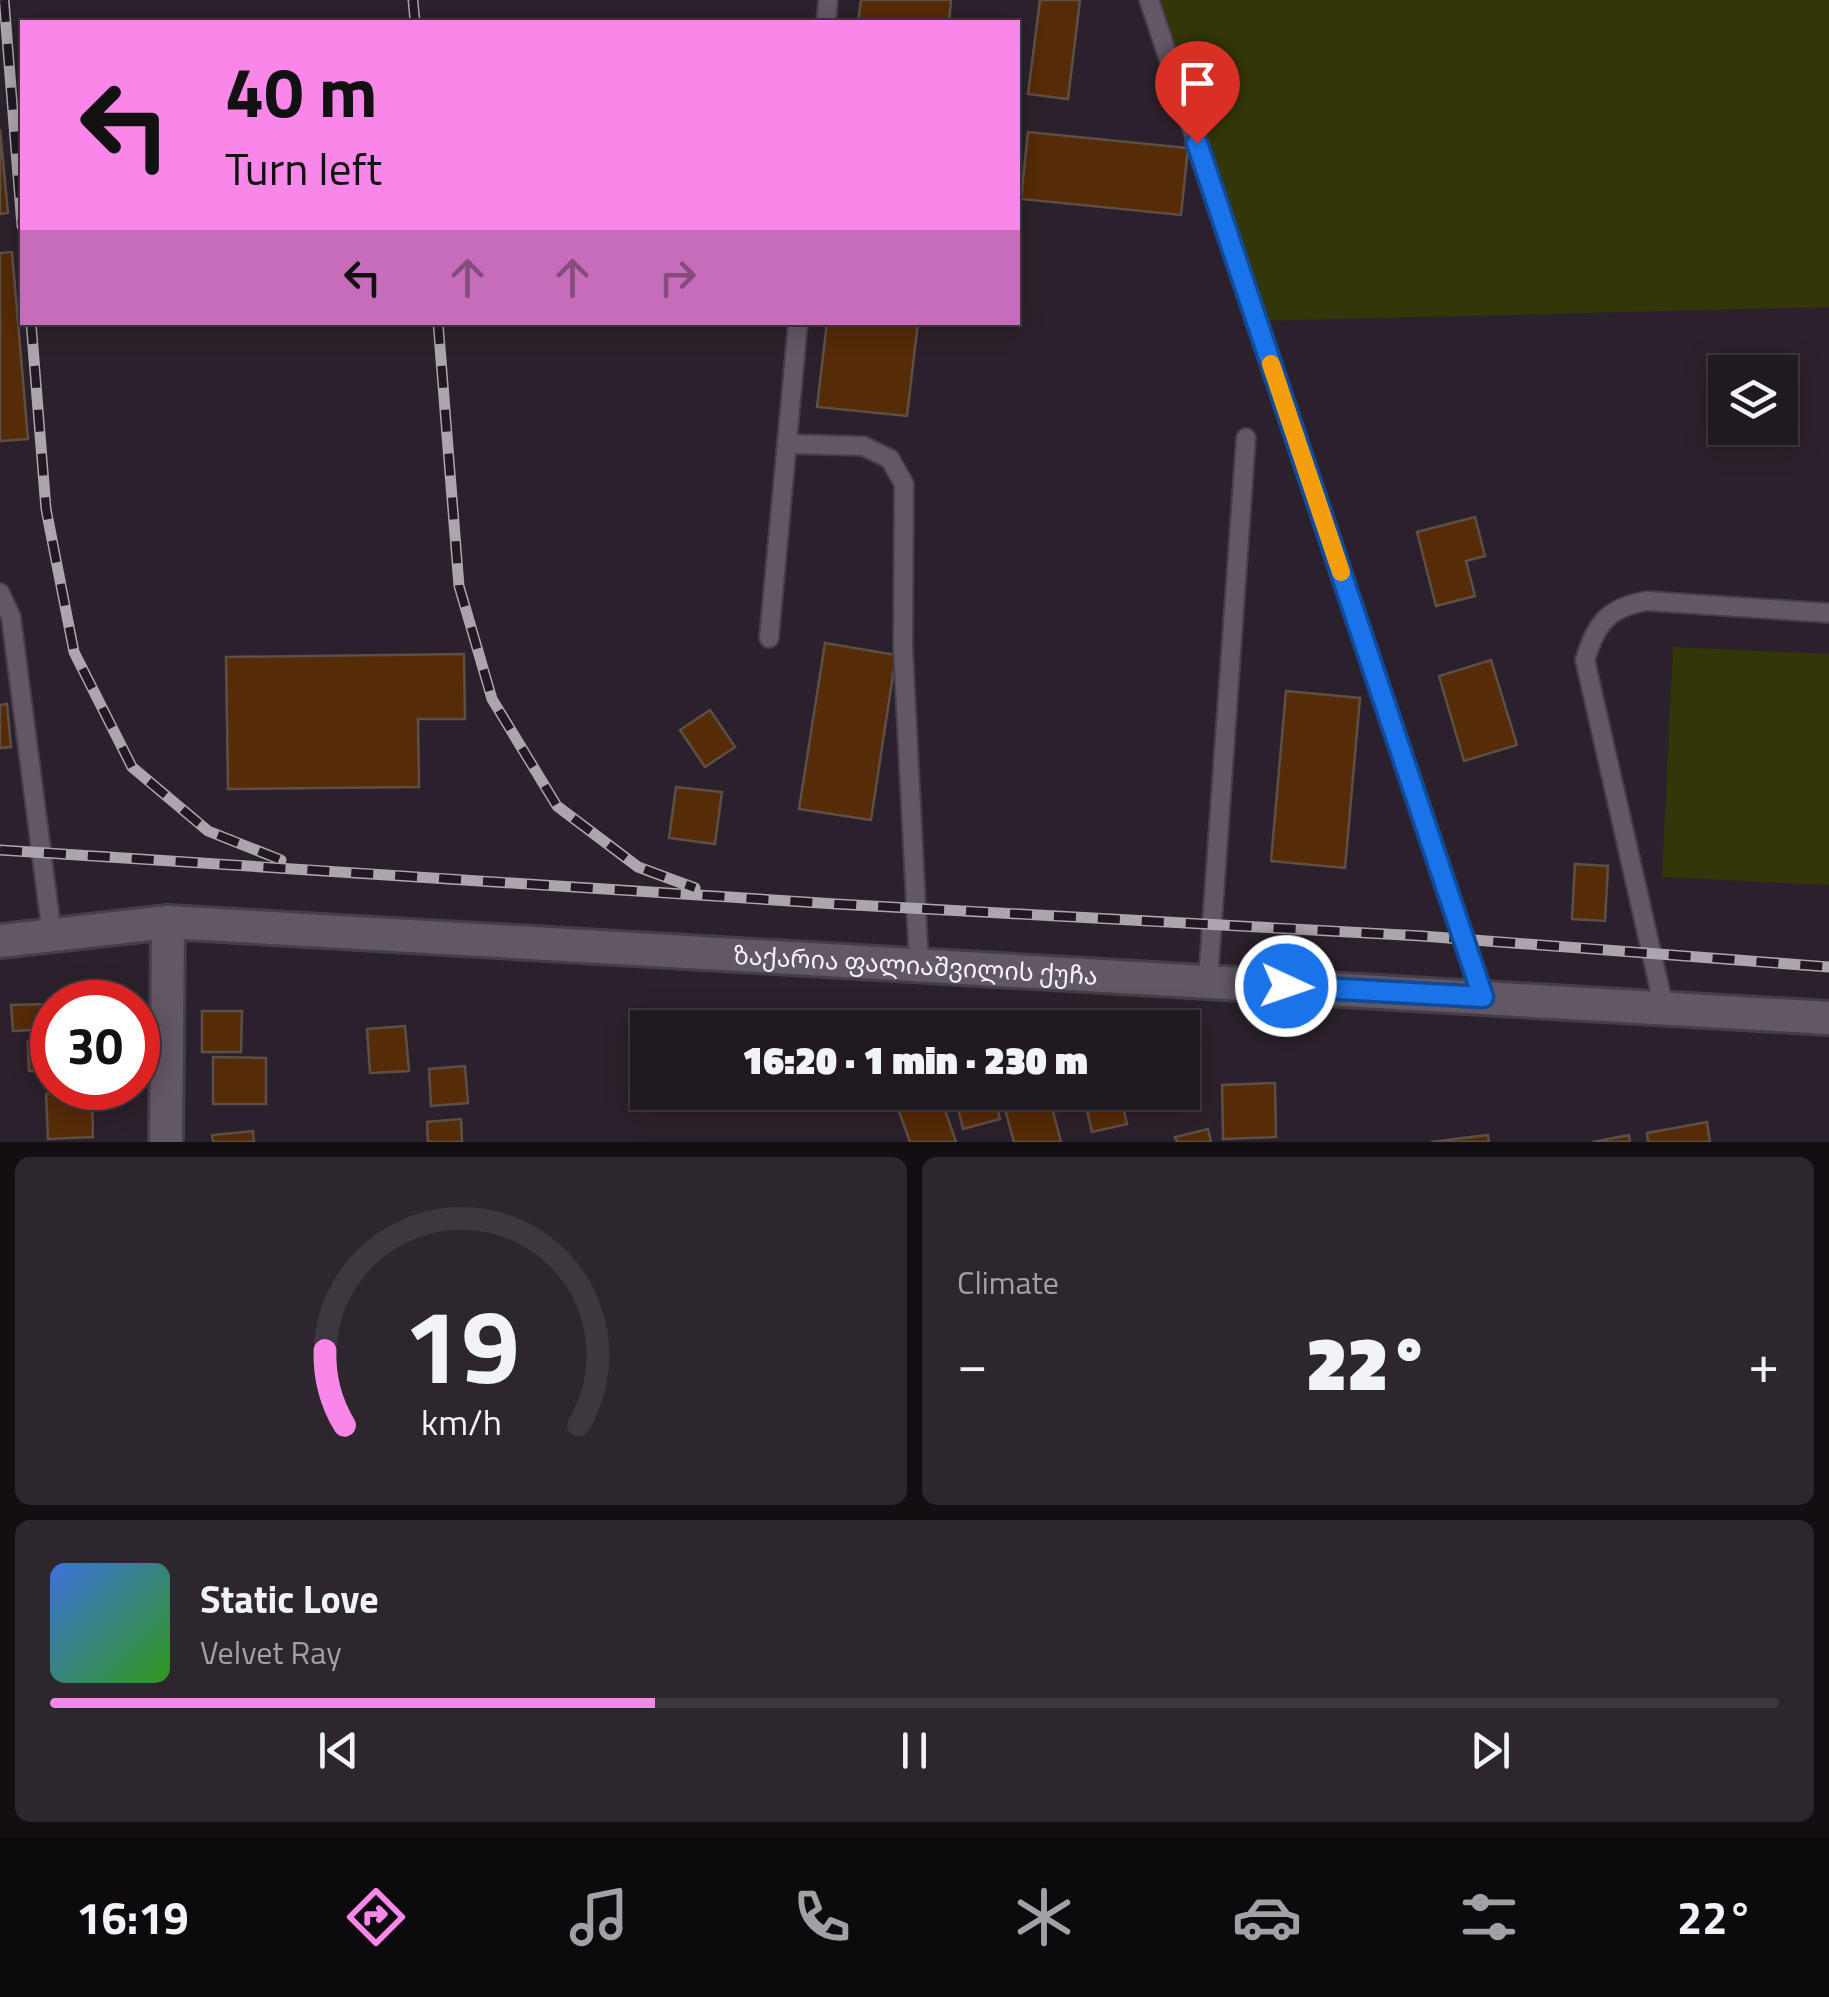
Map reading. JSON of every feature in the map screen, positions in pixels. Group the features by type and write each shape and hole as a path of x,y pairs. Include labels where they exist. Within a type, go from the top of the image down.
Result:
{"street":[{"name":"ზაქარია ფალიაშვილის ქუჩა","path":"0,941 168,922 1829,1018"},
{"path":"166,1142 168,922"}],"lane":[{"path":"1149,0 1483,997"},
{"path":"770,638 798,325"},
{"path":"1208,982 1246,438"},
{"path":"787,444 862,446 890,459 904,484 903,666 918,965"},
{"path":"0,593 11,617 52,935"},
{"path":"1664,1008 1586,660 1594,630 1617,606 1647,601 1829,613"}],"green space":[{"path":"1149,0 1829,0 1829,307 1257,321"},
{"path":"1673,647 1829,654 1829,885 1662,877"}],"building":[{"path":"861,0 951,0 949,20 858,20"},
{"path":"1040,0 1080,0 1068,99 1028,94"},
{"path":"0,129 8,213 0,214"},
{"path":"1028,132 1188,148 1181,215 1021,199"},
{"path":"12,252 28,439 0,441 0,253"},
{"path":"827,325 918,325 907,416 817,407"},
{"path":"1475,517 1485,556 1466,561 1475,596 1436,606 1417,532"},
{"path":"825,643 896,655 871,820 799,809"},
{"path":"464,654 465,719 418,719 419,787 228,789 226,657"},
{"path":"1491,660 1517,745 1464,761 1439,676"},
{"path":"1286,691 1360,698 1345,868 1271,861"},
{"path":"7,704 11,747 0,748 0,705"},
{"path":"710,710 735,747 705,767 680,730"},
{"path":"676,787 722,792 715,844 669,838"},
{"path":"1575,864 1608,866 1605,921 1572,919"},
{"path":"30,1004 30,1030 13,1031 11,1005"},
{"path":"202,1011 242,1011 241,1052 202,1052"},
{"path":"405,1026 409,1071 370,1073 367,1029"},
{"path":"213,1057 266,1058 266,1104 213,1104"},
{"path":"465,1066 468,1103 431,1106 429,1069"},
{"path":"1275,1083 1276,1137 1223,1139 1222,1085"},
{"path":"47,1110 92,1110 93,1137 48,1139"},
{"path":"898,1110 945,1110 956,1142 910,1142"},
{"path":"958,1110 998,1110 1000,1119 963,1129"},
{"path":"1005,1110 1053,1110 1061,1142 1014,1142"},
{"path":"1087,1110 1124,1110 1127,1124 1092,1132"},
{"path":"461,1119 462,1142 428,1142 427,1122"},
{"path":"1707,1122 1710,1142 1648,1142 1647,1133"},
{"path":"1208,1129 1211,1142 1177,1142 1175,1137"},
{"path":"253,1131 254,1142 213,1142 212,1135"},
{"path":"1488,1135 1489,1142 1431,1142"},
{"path":"1629,1135 1630,1142 1593,1142"}],"railway":[{"path":"4,0 20,201"},
{"path":"413,0 415,20"},
{"path":"31,325 46,509 74,652 132,767 208,831 281,860"},
{"path":"438,325 459,586 492,699 557,806 638,867 695,888"},
{"path":"0,850 836,904 1422,936 1829,967"}],"slow traffic":[{"path":"1271,364 1341,572"}],"route":[{"path":"1197,143 1483,997 1286,986"}]}
